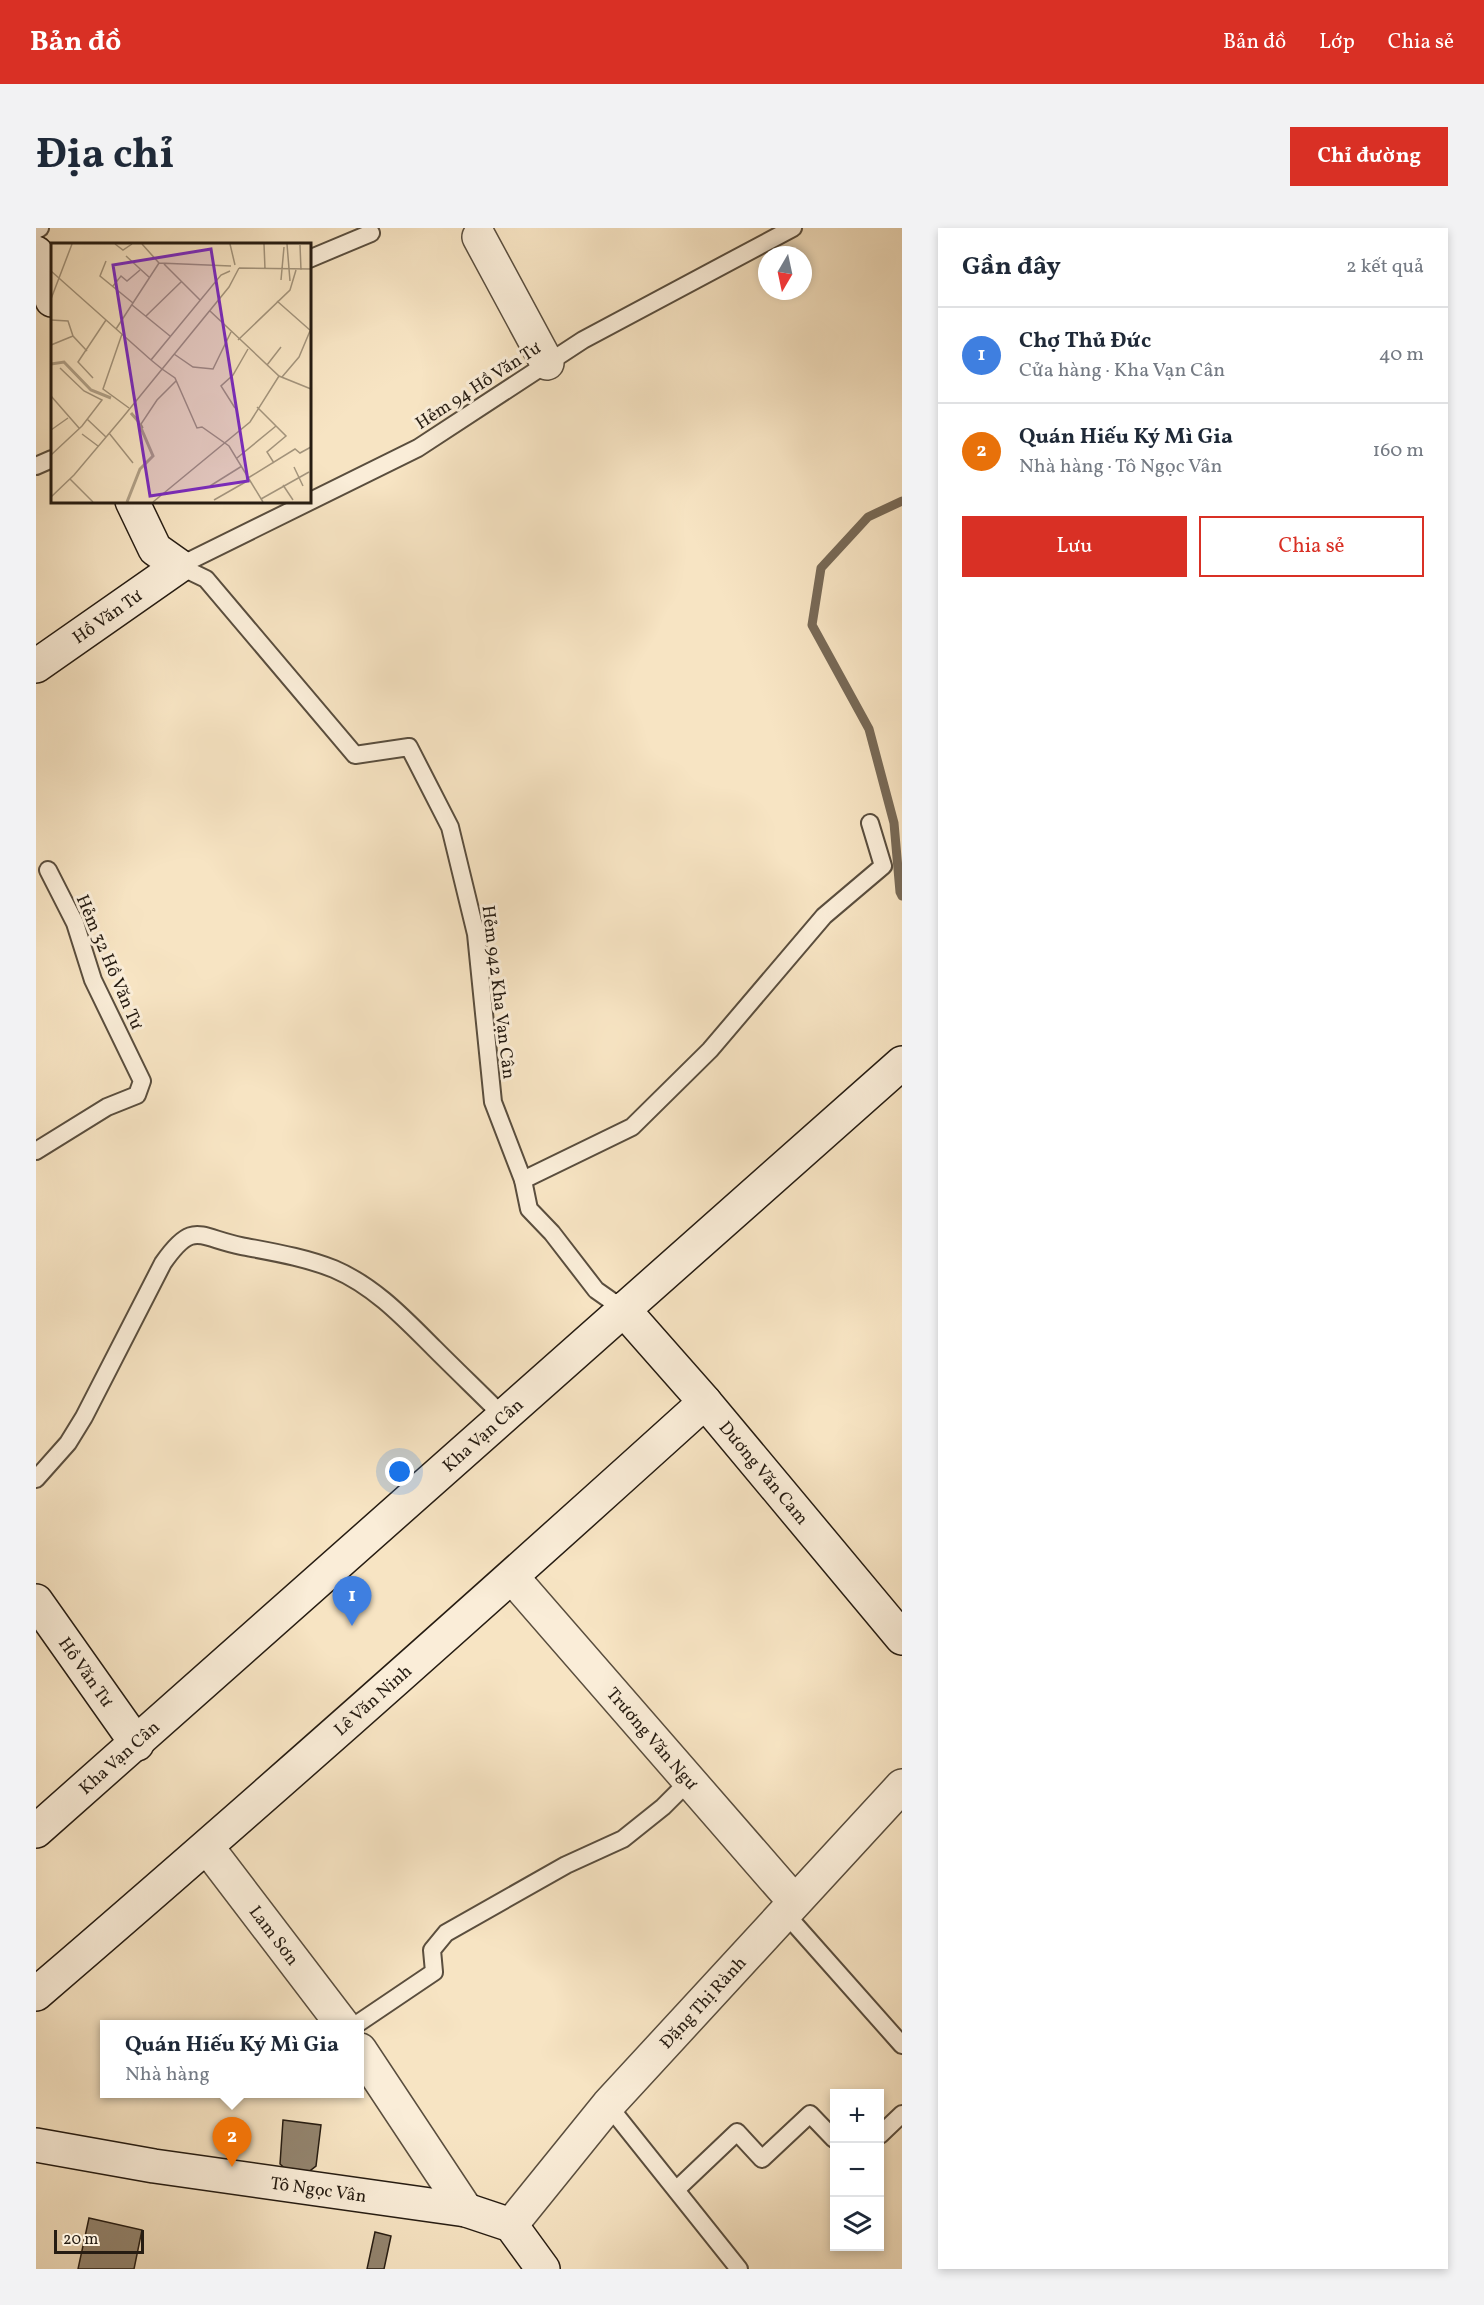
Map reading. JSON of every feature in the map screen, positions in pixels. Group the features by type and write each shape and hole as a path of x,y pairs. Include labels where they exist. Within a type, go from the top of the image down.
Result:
{"main road":[{"path":"479,237 547,363"},
{"path":"36,253 51,297"},
{"path":"132,502 155,549 179,566"},
{"name":"Hồ Văn Tư","path":"36,666 179,566"},
{"name":"Kha Vạn Cân","path":"36,1831 137,1744 902,1063"},
{"name":"Dương Văn Cam","path":"623,1309 705,1402 902,1638"},
{"name":"Lê Văn Ninh","path":"36,1994 207,1847 512,1577 705,1402"},
{"name":"Trương Văn Ngư","path":"512,1577 689,1781 789,1907"},
{"name":"Hồ Văn Tư","path":"36,1601 137,1744"},
{"name":"Đặng Thị Rành","path":"511,2225 608,2105 902,1786"},
{"name":"Lam Sơn","path":"207,1847 338,2020"},
{"path":"364,2056 466,2210"},
{"name":"Tô Ngọc Vân","path":"36,2145 154,2166 466,2210 511,2225"},
{"path":"511,2225 543,2269"}],"lane":[{"name":"Hẻm 94 Hồ Văn Tư","path":"310,501 418,448 583,340 793,228"},
{"path":"310,259 371,233"},
{"path":"36,466 51,459"},
{"name":"Hẻm 94 Hồ Văn Tư","path":"179,566 309,502"},
{"name":"Hẻm 942 Kha Vạn Cân","path":"179,566 206,579 355,754 409,747 450,827 476,934 493,1102 523,1180 529,1209 552,1233 596,1290 623,1309"},
{"path":"523,1180 632,1127 710,1050 824,916 883,866 870,823"},
{"name":"Hẻm 32 Hồ Văn Tư","path":"36,1151 107,1107 137,1095 142,1081 93,980 75,923 48,870"},
{"path":"36,1479 51,1464 78,1426 163,1263 175,1245 187,1236 204,1235 235,1245 297,1257 334,1270 357,1282 390,1304 503,1416"},
{"path":"364,2020 434,1972 432,1950 446,1933 566,1865 623,1839 663,1807 689,1781"},
{"path":"789,1907 902,2046"},
{"path":"608,2105 739,2269"},
{"path":"677,2189 737,2132 762,2159 810,2114 830,2135"},
{"path":"884,2130 902,2114"}],"building":[{"path":"283,2120 321,2125 316,2166 298,2180 280,2164"},
{"path":"89,2218 142,2230 134,2269 78,2269"},
{"path":"375,2232 391,2236 384,2269 367,2269"}],"waterway":[{"path":"902,501 868,517 821,568 812,625 869,729 894,823 902,896"}],"place":[{"name":"Chợ Thủ Đức","path":"352,1626"},
{"name":"Quán Hiếu Ký Mì Gia","path":"232,2167"}]}
